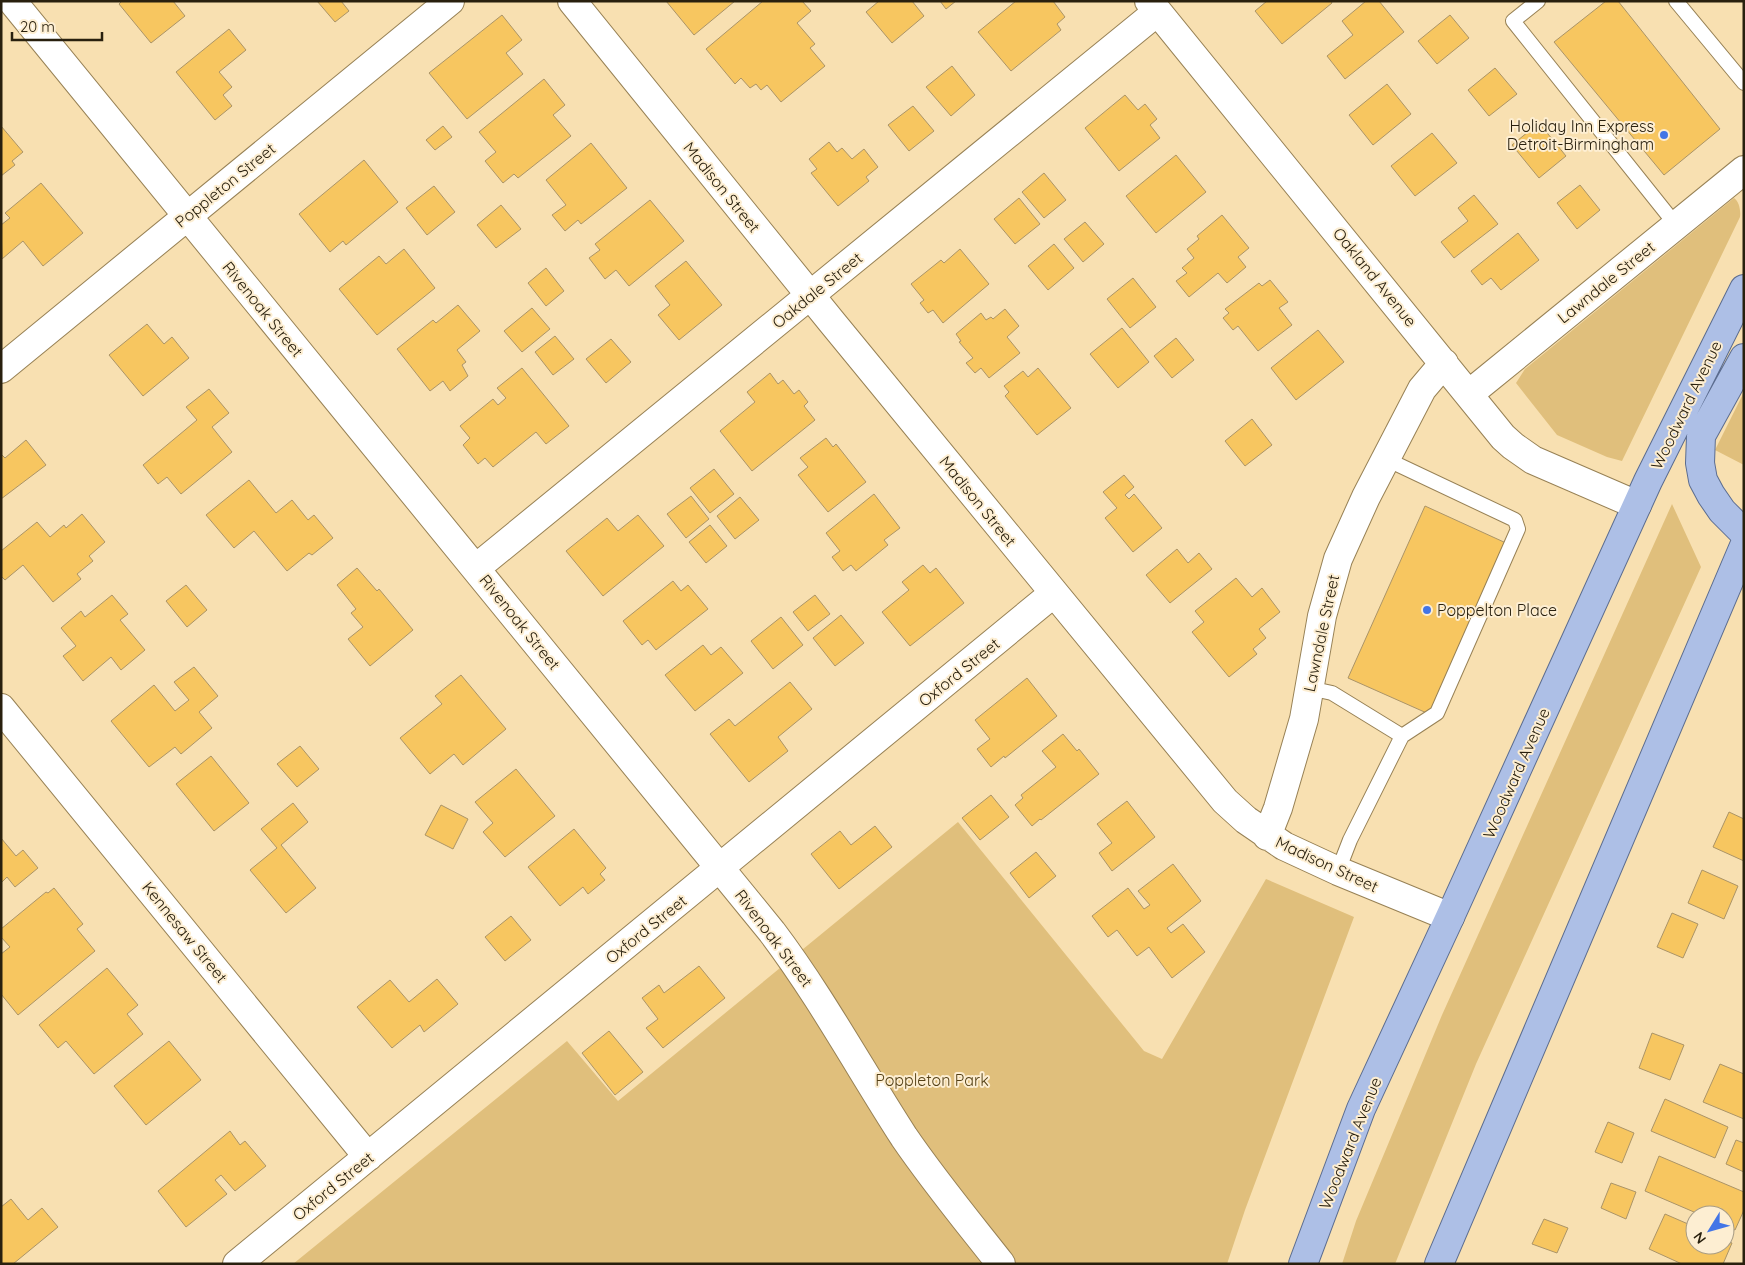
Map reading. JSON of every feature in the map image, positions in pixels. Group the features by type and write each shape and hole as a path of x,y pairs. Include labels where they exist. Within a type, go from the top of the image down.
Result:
{"main road":[{"name":"Woodward Avenue","path":"1303,1264 1361,1109 1450,918 1637,505 1744,289"},
{"path":"1744,358 1701,436 1700,463 1704,480 1711,495 1722,511 1744,533"},
{"path":"1439,1264 1744,546"}],"street":[{"name":"Rivenoak Street","path":"12,1 476,568 792,959 905,1137 938,1185 1002,1264"},
{"name":"Poppleton Street","path":"1,369 450,1"},
{"name":"Madison Street","path":"572,1 810,296 1225,801 1267,836 1304,856 1450,918"},
{"name":"Oakdale Street","path":"476,568 810,296 1153,7"},
{"name":"Oakland Avenue","path":"1153,7 1504,437 1533,460 1637,505"},
{"name":"Lawndale Street","path":"1469,394 1744,170"},
{"name":"Lawndale Street","path":"1267,836 1278,808 1304,719 1322,616 1338,559 1366,497 1422,389 1444,363"},
{"name":"Oxford Street","path":"237,1264 1054,593"},
{"name":"Kennesaw Street","path":"1,708 368,1157"}],"lane":[{"path":"1538,1 1513,21 1676,225"},
{"path":"1676,1 1744,83"},
{"path":"1338,871 1350,840 1402,736 1437,713 1518,529 1515,520 1386,459"},
{"path":"1309,688 1332,693 1402,736"}],"green space":[{"path":"1734,198 1739,206 1740,217 1622,461 1607,457 1557,435 1516,383 1525,369"},
{"path":"1744,392 1744,465 1715,450"},
{"path":"1672,504 1701,567 1476,1064 1395,1264 1342,1264 1356,1221 1442,1015"},
{"name":"Poppleton Park","path":"958,822 1144,1051 1162,1059 1266,879 1354,917 1245,1210 1227,1264 293,1264 567,1041 618,1101"}],"building":[{"path":"122,1 173,1 185,16 151,43 119,4"},
{"path":"317,1 341,1 349,11 335,22"},
{"path":"666,1 735,1 694,35"},
{"path":"763,1 802,1 811,11 797,23 815,44 810,48 825,66 781,102 767,85 761,90 756,84 750,88 741,78 735,84 706,49"},
{"path":"879,1 912,1 924,16 892,43 866,12"},
{"path":"940,1 956,1 946,9"},
{"path":"1016,1 1053,1 1065,17 1057,24 1061,30 1011,71 978,32"},
{"path":"1267,1 1331,1 1332,3 1282,44 1255,11"},
{"path":"1366,1 1379,1 1404,32 1345,79 1327,56 1353,35 1342,21"},
{"path":"1606,1 1618,1 1720,129 1664,175 1554,42"},
{"path":"502,15 522,40 506,53 523,74 467,119 429,73"},
{"path":"1450,15 1469,38 1437,64 1418,41"},
{"path":"229,29 246,50 219,72 232,87 223,95 232,106 215,120 176,72"},
{"path":"952,66 975,95 951,116 926,87"},
{"path":"1495,68 1517,94 1489,116 1468,90"},
{"path":"544,79 565,105 553,115 571,136 518,178 514,174 503,183 485,161 496,152 479,132"},
{"path":"1387,84 1411,114 1373,145 1349,115"},
{"path":"1125,95 1138,110 1145,104 1157,119 1150,125 1160,138 1119,171 1085,128"},
{"path":"913,106 934,131 909,151 888,125"},
{"path":"1539,123 1566,156 1539,178 1512,145"},
{"path":"1,126 23,152 12,161 15,165 1,176"},
{"path":"443,126 452,137 435,150 426,140"},
{"path":"1432,133 1457,163 1415,196 1391,166"},
{"path":"829,142 837,152 842,148 852,159 864,149 878,167 866,177 869,181 838,206 811,173 817,169 809,159"},
{"path":"591,143 627,188 581,224 578,220 565,231 552,215 566,205 546,180"},
{"path":"1176,155 1206,192 1156,233 1126,196"},
{"path":"364,160 398,202 346,245 343,241 330,252 299,214"},
{"path":"1044,173 1066,200 1044,218 1022,192"},
{"path":"41,183 83,233 43,266 23,241 2,259 1,225 10,218 5,213"},
{"path":"1580,185 1600,210 1577,229 1557,203"},
{"path":"434,186 455,212 427,235 406,208"},
{"path":"1474,195 1498,224 1454,258 1441,242 1468,221 1458,208"},
{"path":"1019,198 1040,224 1015,244 994,219"},
{"path":"650,200 684,241 629,286 616,270 605,279 589,258 600,250 595,244"},
{"path":"501,205 521,229 496,248 477,225"},
{"path":"1222,215 1249,248 1238,257 1246,267 1227,283 1218,273 1189,297 1176,281 1187,273 1182,268 1194,258 1187,249 1199,239 1197,236"},
{"path":"1085,222 1104,244 1083,262 1064,239"},
{"path":"1518,233 1539,260 1501,290 1491,278 1482,285 1471,271"},
{"path":"1054,244 1074,268 1048,290 1028,266"},
{"path":"404,249 435,288 377,335 339,289 379,256 386,264"},
{"path":"960,249 989,284 943,323 933,310 928,313 920,303 924,300 911,284 941,260 944,263"},
{"path":"686,261 722,305 679,340 658,315 670,305 655,286"},
{"path":"546,268 564,291 546,306 528,283"},
{"path":"1133,278 1156,307 1130,328 1107,299"},
{"path":"1270,280 1288,302 1279,308 1292,325 1258,351 1238,326 1233,330 1223,318 1229,313 1225,309 1259,283 1262,286"},
{"path":"458,305 480,331 457,350 466,362 462,365 468,376 450,391 443,381 430,391 397,349 433,320 436,323"},
{"path":"532,308 550,329 522,352 504,331"},
{"path":"1005,309 1019,326 1007,337 1020,353 989,378 981,368 975,373 966,363 973,358 959,342 961,341 956,334 981,313 986,320 991,317 993,319"},
{"path":"147,324 164,344 172,337 189,358 143,396 109,355"},
{"path":"1122,328 1149,362 1118,388 1090,354"},
{"path":"1318,330 1344,362 1296,400 1271,368"},
{"path":"555,336 574,359 553,375 535,352"},
{"path":"1176,338 1194,360 1172,378 1154,356"},
{"path":"611,339 631,362 606,383 586,359"},
{"path":"522,368 569,426 546,444 536,432 493,467 485,458 478,464 463,445 470,438 460,426 493,399 498,405 506,398 497,388"},
{"path":"1038,368 1071,408 1037,435 1005,396 1009,392 1004,386 1023,371 1028,377"},
{"path":"770,373 778,384 783,380 794,394 799,390 808,402 804,406 815,420 752,471 720,431 755,402 747,392"},
{"path":"209,389 229,413 212,427 232,452 181,494 167,477 158,484 143,465 197,420 186,407"},
{"path":"1252,419 1272,445 1245,466 1225,441"},
{"path":"826,438 833,447 836,444 866,482 828,512 798,475 808,467 800,458"},
{"path":"26,440 46,465 1,499 1,454 5,458"},
{"path":"714,469 734,494 710,513 690,488"},
{"path":"1124,475 1134,487 1125,495 1129,499 1134,494 1162,528 1133,552 1105,518 1117,508 1103,492"},
{"path":"249,480 276,513 292,500 308,520 314,515 333,538 312,555 309,553 287,571 254,531 234,548 206,515"},
{"path":"874,494 900,528 884,540 888,545 856,571 851,565 843,571 832,557 840,551 826,533"},
{"path":"691,496 709,519 686,538 667,514"},
{"path":"740,497 759,520 735,539 717,516"},
{"name":"Poppelton Place","path":"1425,506 1506,543 1429,714 1348,678"},
{"path":"82,514 105,542 89,556 93,561 77,574 81,579 53,602 23,565 5,580 1,576 1,551 37,522 50,537 64,525 66,528"},
{"path":"638,515 664,546 603,596 566,551 607,518 618,531"},
{"path":"710,525 727,546 706,563 689,542"},
{"path":"1177,549 1188,563 1199,553 1212,569 1170,603 1146,575"},
{"path":"923,565 930,573 936,568 964,603 910,646 882,612 909,590 902,582"},
{"path":"357,568 377,591 379,589 413,630 370,666 348,639 363,627 351,613 356,609 337,585"},
{"path":"1236,578 1252,597 1262,588 1280,612 1259,629 1266,638 1253,649 1257,654 1229,677 1192,632 1204,622 1195,611"},
{"path":"673,581 681,591 688,585 708,609 656,650 648,640 642,645 623,621"},
{"path":"186,585 207,610 187,627 166,601"},
{"path":"112,595 128,614 120,620 145,650 121,670 111,657 83,681 63,656 76,646 61,628 81,611 85,617"},
{"path":"815,595 830,614 808,631 793,612"},
{"path":"841,615 864,643 835,666 813,638"},
{"path":"781,617 803,645 773,669 751,641"},
{"path":"703,645 711,655 721,647 743,673 695,711 665,675"},
{"path":"194,667 218,696 199,712 212,728 181,754 175,747 149,767 111,721 154,685 175,711 189,700 174,682"},
{"path":"461,675 506,729 463,765 454,754 430,774 400,738 442,704 435,696"},
{"path":"1027,678 1057,716 991,767 977,749 990,739 975,720"},
{"path":"790,682 812,709 778,737 788,751 749,782 710,734 729,719 735,726"},
{"path":"1063,734 1077,751 1079,749 1099,774 1032,826 1015,805 1023,798 1021,795 1056,767 1042,751"},
{"path":"300,746 319,769 297,787 277,764"},
{"path":"211,756 249,803 214,831 176,784"},
{"path":"516,769 555,816 505,857 483,832 493,823 475,802"},
{"path":"991,795 1009,817 980,840 962,818"},
{"path":"1127,801 1155,837 1112,871 1099,853 1112,843 1097,824"},
{"path":"293,803 308,822 281,845 316,888 286,913 250,870 277,848 261,829"},
{"path":"441,805 468,819 453,849 425,835"},
{"path":"1729,812 1744,819 1744,861 1713,847"},
{"path":"875,826 892,847 839,889 811,854 840,831 851,845"},
{"path":"574,829 606,868 600,874 605,880 588,894 583,887 560,906 528,867"},
{"path":"1,838 16,856 23,850 38,868 15,887 7,877 1,883"},
{"path":"1036,852 1056,876 1029,898 1010,873"},
{"path":"1173,864 1201,901 1167,928 1171,933 1183,924 1205,952 1172,978 1149,947 1137,956 1117,930 1108,937 1092,916 1128,888 1144,909 1150,905 1138,891"},
{"path":"1702,870 1738,886 1724,919 1688,903"},
{"path":"54,888 83,924 77,929 95,951 18,1015 1,994 1,954 10,947 1,937 1,929 46,892 48,893"},
{"path":"1672,913 1698,924 1683,958 1657,947"},
{"path":"511,916 531,940 505,961 485,937"},
{"path":"699,966 725,998 663,1048 646,1028 658,1019 642,998 659,985 664,993"},
{"path":"107,968 138,1005 127,1014 143,1034 94,1074 66,1041 58,1048 39,1025"},
{"path":"437,979 458,1004 424,1032 420,1025 392,1048 357,1007 390,980 409,1002"},
{"path":"609,1031 643,1072 615,1095 582,1053"},
{"path":"1652,1033 1684,1045 1670,1080 1639,1068"},
{"path":"169,1041 201,1080 146,1125 114,1086"},
{"path":"1720,1064 1744,1074 1744,1119 1703,1102"},
{"path":"1665,1099 1728,1127 1715,1158 1651,1131"},
{"path":"1608,1122 1634,1133 1622,1163 1595,1152"},
{"path":"230,1131 240,1145 245,1141 266,1166 235,1191 221,1175 215,1180 227,1194 186,1227 158,1191"},
{"path":"1736,1140 1744,1143 1744,1172 1726,1164"},
{"path":"1659,1156 1744,1192 1744,1210 1735,1230 1735,1205 1685,1205 1685,1208 1645,1191"},
{"path":"1611,1183 1636,1192 1626,1219 1601,1208"},
{"path":"11,1199 28,1220 42,1208 58,1227 13,1264 1,1264 1,1207"},
{"path":"1665,1214 1685,1223 1685,1255 1727,1255 1723,1264 1682,1264 1649,1249"},
{"path":"1544,1219 1568,1228 1557,1253 1532,1244"}],"place":[{"name":"Holiday Inn Express Detroit-Birmingham","path":"1664,135"},
{"name":"Poppelton Place","path":"1427,610"}]}
